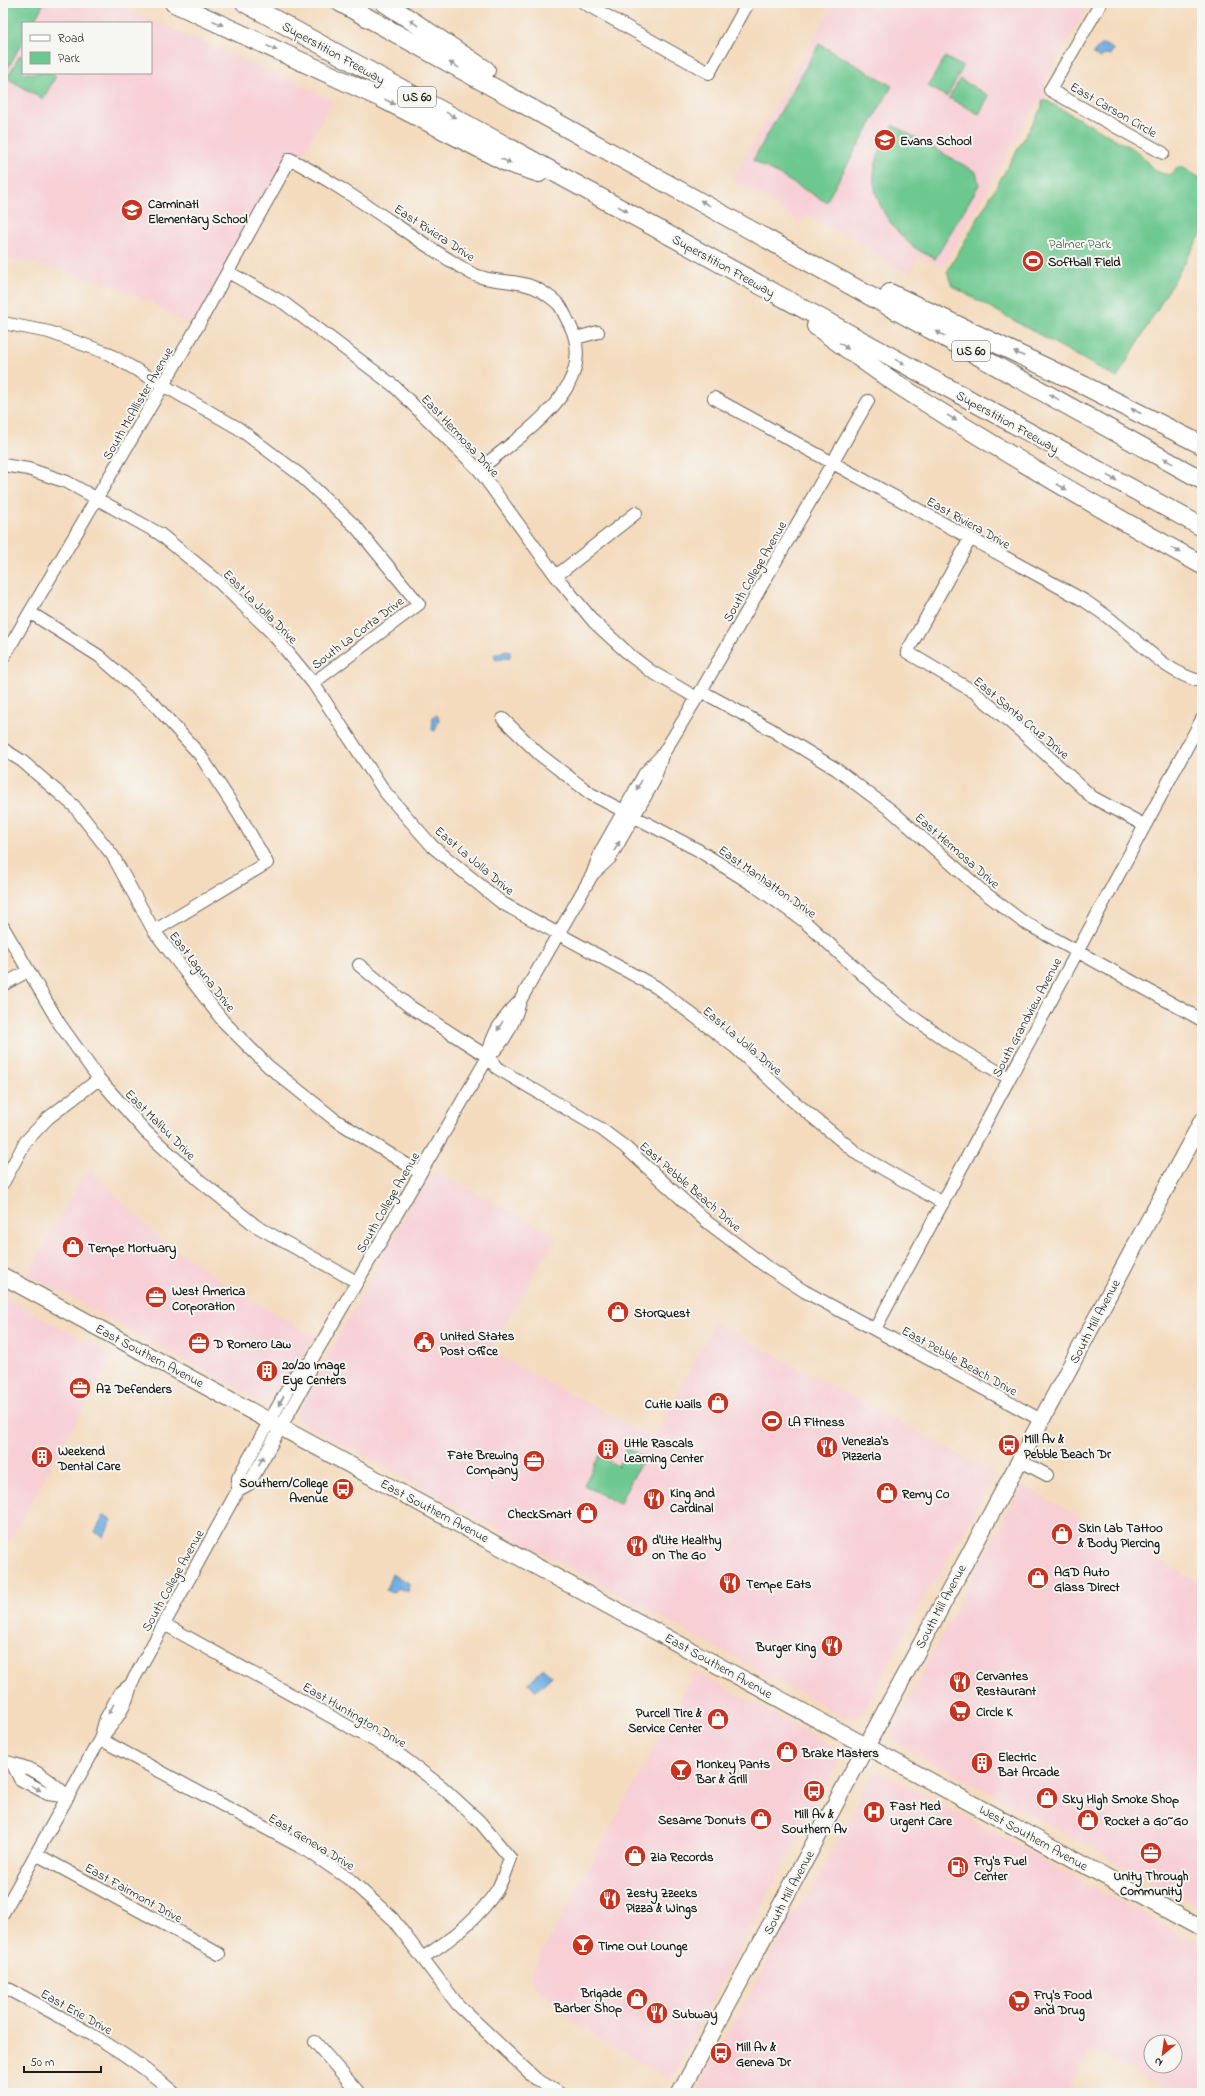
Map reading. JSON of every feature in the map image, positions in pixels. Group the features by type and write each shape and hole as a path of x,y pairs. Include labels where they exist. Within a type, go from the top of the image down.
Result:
{"highway":[{"path":"174,3 381,98 508,163 589,190"},
{"name":"Superstition Freeway","path":"245,3 589,190 1202,528"},
{"name":"US 60","path":"341,3 739,222 1202,480"},
{"path":"385,3 586,138"},
{"path":"739,222 1083,384 1202,445"},
{"path":"743,275 897,384 990,443 1073,493 1202,565"}],"main road":[{"name":"South Mill Avenue","path":"680,2093 1202,1120"},
{"name":"East Southern Avenue","path":"3,1276 866,1745"},
{"name":"West Southern Avenue","path":"866,1745 1202,1929"}],"street":[{"path":"591,5 709,73 748,3"},
{"name":"East Carson Circle","path":"1101,3 1050,90 1163,154"},
{"name":"South McAllister Avenue","path":"3,658 98,499 228,272 290,159"},
{"name":"East Riviera Drive","path":"290,159 362,200 439,254 472,274 534,287 560,306 576,338"},
{"name":"East Hermosa Drive","path":"228,272 284,303 394,386 479,470 556,576 594,622 626,652 652,672 779,734 836,769 892,811 1008,912 1034,929 1202,1020"},
{"path":"3,323 49,332 107,354 164,384"},
{"path":"479,470 550,410 569,387 577,359 576,338 598,332"},
{"name":"South La Corta Drive","path":"164,384 238,428 299,474 356,527 419,604 313,683"},
{"name":"East Riviera Drive","path":"714,398 1085,601 1116,623 1156,659 1188,678 1202,682"},
{"name":"South College Avenue","path":"3,1913 100,1739 106,1718 119,1694 131,1684 238,1490 249,1484 275,1423 307,1380 311,1361 488,1057 490,1042 505,1016 521,1000 592,875 610,858 629,813 654,780 663,754 868,401"},
{"name":"East La Jolla Drive","path":"3,465 28,469 66,482 160,534 219,582 271,632 313,683 385,792 433,847 502,903 656,987 736,1048 792,1100 859,1155 942,1203"},
{"path":"556,576 636,513"},
{"name":"East Santa Cruz Drive","path":"970,539 907,652 974,692 1024,734 1092,796 1144,825"},
{"path":"31,612 99,656 155,705 200,755 240,816 267,863 154,931"},
{"name":"East Manhatton Drive","path":"502,719 539,754 585,790 698,850 772,898 804,921 910,1016 952,1045 1009,1078"},
{"name":"South Grandview Avenue","path":"875,1329 1202,719"},
{"name":"East Laguna Drive","path":"3,749 22,761 74,806 112,856 154,931 223,1021 268,1066 334,1119 420,1173"},
{"name":"East Malibu Drive","path":"3,927 59,1023 99,1079 146,1132 199,1180 256,1226 357,1282"},
{"name":"East Pebble Beach Drive","path":"358,965 409,1006 488,1057 497,1068 578,1114 625,1147 707,1222 764,1265 804,1291 1041,1420"},
{"path":"3,985 28,971"},
{"path":"3,1183 26,1141 48,1118 99,1079"},
{"path":"1019,1460 1047,1476"},
{"name":"East Huntington Drive","path":"164,1624 400,1755 441,1786 480,1822 510,1858 497,1889 471,1922 451,1939 422,1958"},
{"name":"East Geneva Drive","path":"100,1739 308,1852 349,1879 392,1918 458,2005 536,2078 559,2093"},
{"path":"8,1763 20,1779 48,1794 68,1798"},
{"name":"East Fairmont Drive","path":"36,1854 219,1954"},
{"name":"East Erie Drive","path":"3,1986 105,2042 159,2079 174,2093"},
{"path":"315,2042 359,2093"}],"shaded area":[{"name":"Carminati Elementary School","path":"44,3 112,3 297,83 333,101 298,163 291,159 196,329 151,303 113,286 51,267 3,258 3,77 22,43 22,74 152,74 152,22 34,22"},
{"name":"Evans School","path":"834,3 1090,3 1044,82 1044,92 1047,101 1038,101 943,268 919,256 911,273 899,269 852,238 817,223 812,216 805,216 799,222 769,200 732,179"},
{"path":"91,1170 160,1239 243,1295 315,1336 279,1397 273,1401 261,1401 27,1274 77,1187"},
{"path":"435,1171 556,1236 490,1350 510,1362 653,1438 715,1323 995,1474 940,1575 926,1594 863,1713 853,1718 842,1716 300,1421 297,1416 298,1410 424,1181 431,1178"},
{"path":"3,1296 113,1356 3,1552"},
{"path":"1022,1485 1202,1584 1202,1908 899,1744 893,1739 892,1732 894,1725"},
{"path":"695,1672 833,1746 839,1752 840,1759 670,2080 595,2036 565,2013 532,1983 531,1973"},
{"path":"875,1774 886,1774 1202,1946 1202,2093 1174,2093 1091,2049 1067,2093 700,2093 697,2091 790,1919 810,1892 869,1781"}],"green space":[{"path":"3,3 44,3 34,22 22,22 22,43 3,77"},
{"path":"819,44 892,86 826,202 753,160"},
{"path":"20,55 22,56 22,74 53,74 56,76 43,99 7,78"},
{"path":"945,57 963,67 947,97 928,86"},
{"path":"960,79 989,96 979,114 949,98"},
{"name":"Palmer Park","path":"1042,101 1047,101 1135,150 1153,169 1163,174 1170,175 1180,166 1202,179 1202,233 1117,378 952,286 947,272 1042,107"},
{"path":"893,125 976,172 979,185 935,259 914,247 903,237 889,220 878,200 874,178 876,161"},
{"path":"627,1448 644,1457 619,1504 584,1485 599,1456 618,1466"}],"water":[{"path":"1103,44 1113,49 1110,55 1106,54 1100,58 1094,55 1094,51"},
{"path":"506,650 510,652 510,657 496,660 494,655"},
{"path":"437,715 439,719 435,731 432,730 433,717"},
{"path":"104,1515 112,1520 103,1537 95,1532"},
{"path":"392,1574 409,1583 408,1592 398,1588 392,1593 386,1590"},
{"path":"543,1668 552,1676 536,1691 529,1683"}],"place":[{"name":"Evans School","path":"885,140"},
{"name":"Carminati Elementary School","path":"132,210"},
{"name":"Softball Field","path":"1033,261"},
{"name":"Tempe Mortuary","path":"73,1247"},
{"name":"West America Corporation","path":"156,1297"},
{"name":"StorQuest","path":"618,1312"},
{"name":"United States Post Office","path":"424,1342"},
{"name":"D Romero Law","path":"199,1343"},
{"name":"20/20 Image Eye Centers","path":"267,1371"},
{"name":"AZ Defenders","path":"80,1388"},
{"name":"Cutie Nails","path":"718,1403"},
{"name":"LA Fitness","path":"772,1421"},
{"name":"Mill Av & Pebble Beach Dr","path":"1009,1445"},
{"name":"Venezia's Pizzeria","path":"827,1447"},
{"name":"Little Rascals Learning Center","path":"608,1449"},
{"name":"Weekend Dental Care","path":"42,1457"},
{"name":"Fate Brewing Company","path":"534,1461"},
{"name":"Southern/College Avenue","path":"343,1489"},
{"name":"Remy Co","path":"887,1493"},
{"name":"King and Cardinal","path":"654,1499"},
{"name":"CheckSmart","path":"587,1513"},
{"name":"Skin Lab Tattoo & Body Piercing","path":"1062,1534"},
{"name":"d'Lite Healthy on The Go","path":"637,1546"},
{"name":"AGD Auto Glass Direct","path":"1038,1578"},
{"name":"Tempe Eats","path":"730,1583"},
{"name":"Burger King","path":"832,1646"},
{"name":"Cervantes Restaurant","path":"960,1682"},
{"name":"Circle K","path":"960,1711"},
{"name":"Purcell Tire & Service Center","path":"718,1719"},
{"name":"Brake Masters","path":"787,1752"},
{"name":"Electric Bat Arcade","path":"982,1763"},
{"name":"Monkey Pants Bar & Grill","path":"681,1770"},
{"name":"Mill Av & Southern Av","path":"814,1791"},
{"name":"Sky High Smoke Shop","path":"1047,1798"},
{"name":"Fast Med Urgent Care","path":"874,1812"},
{"name":"Sesame Donuts","path":"761,1819"},
{"name":"Rocket a Go~Go","path":"1088,1820"},
{"name":"Unity Through Community","path":"1151,1853"},
{"name":"Zia Records","path":"635,1856"},
{"name":"Fry's Fuel Center","path":"958,1867"},
{"name":"Zesty Zzeeks Pizza & Wings","path":"610,1899"},
{"name":"Time Out Lounge","path":"583,1945"},
{"name":"Brigade Barber Shop","path":"637,1999"},
{"name":"Fry's Food and Drug","path":"1019,2001"},
{"name":"Subway","path":"657,2013"},
{"name":"Mill Av & Geneva Dr","path":"721,2053"}]}
